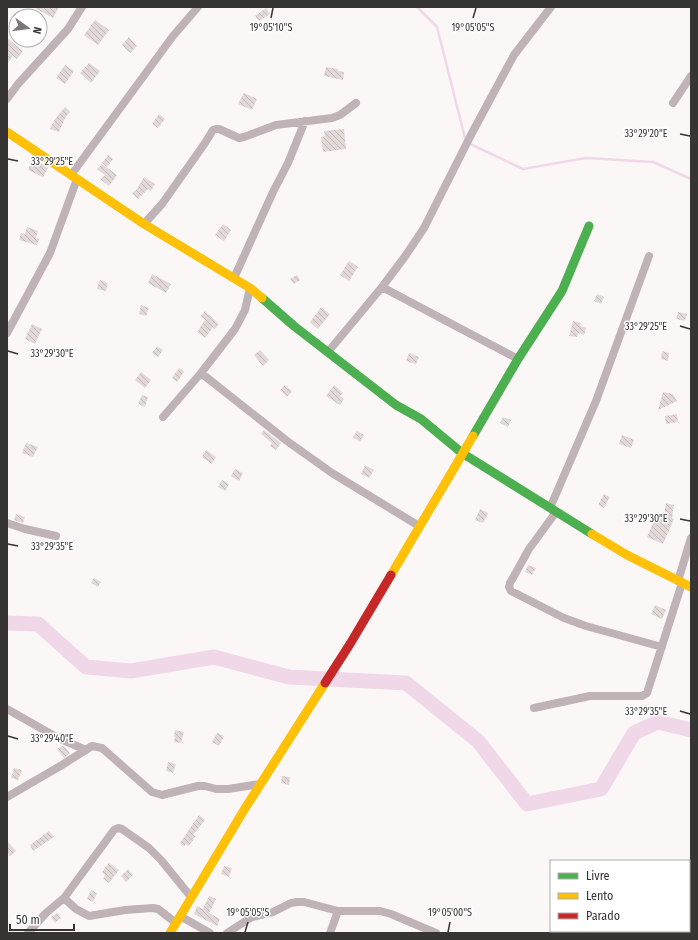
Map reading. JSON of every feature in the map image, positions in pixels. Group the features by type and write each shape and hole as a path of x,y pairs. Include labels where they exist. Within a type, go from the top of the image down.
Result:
{"street":[{"path":"7,99 18,84 68,29 82,7"},
{"path":"7,333 50,253 74,177 173,36 198,7"},
{"path":"328,352 382,287 424,228 472,133 514,55 551,7"},
{"path":"673,103 691,76"},
{"path":"144,224 162,204 205,144 213,130 219,129 239,138 276,125 332,118 340,115 356,103"},
{"path":"234,278 273,192 288,164 305,121"},
{"path":"7,132 144,224 250,288 294,326 396,405 421,419 462,453 627,555 691,587"},
{"path":"170,933 260,784 350,644 518,359 562,291 589,226"},
{"path":"649,256 596,401 553,510 529,549 509,587 511,591 564,618 586,626 662,647"},
{"path":"382,287 518,359"},
{"path":"163,417 201,373 238,324 245,310 250,288"},
{"path":"201,373 287,441 332,472 419,526"},
{"path":"7,523 56,536"},
{"path":"534,708 590,696 642,696 647,693 662,647 691,538"},
{"path":"7,710 58,738 86,750"},
{"path":"7,797 92,746 102,748 152,792 157,794 162,795 198,786 228,789 260,784"},
{"path":"28,933 46,913 64,898 114,830 118,828 122,829 150,848 191,898"},
{"path":"64,898 76,909 89,916 126,910 154,908 210,933"},
{"path":"227,933 252,917 273,912 291,903 304,902 338,911 385,913 436,933"},
{"path":"330,933 338,911"}],"building":[{"path":"33,7 59,7 53,18 48,15 48,8"},
{"path":"266,8 270,14 259,21 255,16"},
{"path":"95,20 109,30 98,45 84,35"},
{"path":"129,37 137,46 130,53 122,45"},
{"path":"7,38 8,48 19,48 23,51 17,59 13,56 7,64"},
{"path":"89,63 100,71 91,83 80,73"},
{"path":"65,65 74,71 65,84 56,78"},
{"path":"326,67 338,69 338,71 344,72 343,80 324,76"},
{"path":"244,93 257,99 252,110 238,104"},
{"path":"65,107 70,112 65,118 59,132 50,129 55,119"},
{"path":"159,114 165,119 158,128 152,124"},
{"path":"344,129 346,149 323,152 321,137 325,136 324,131"},
{"path":"108,155 113,159 107,167 102,163"},
{"path":"39,162 48,168 43,177 28,170 31,163 37,166"},
{"path":"102,164 117,175 109,186 100,179 105,175 97,169"},
{"path":"144,177 155,184 151,191 148,189 138,199 132,193 137,189"},
{"path":"223,224 231,230 224,241 215,235"},
{"path":"27,227 38,231 36,238 39,239 37,245 19,240 21,233 25,234"},
{"path":"349,261 358,267 349,281 340,275"},
{"path":"152,274 171,284 166,293 148,283"},
{"path":"297,275 300,280 294,284 290,279"},
{"path":"100,280 108,283 106,291 97,289"},
{"path":"597,294 604,297 601,304 594,301"},
{"path":"141,305 149,308 146,316 139,314"},
{"path":"321,307 330,314 318,329 310,322"},
{"path":"205,311 219,324 215,329 213,327 205,338 197,332 205,320 201,316"},
{"path":"678,312 687,314 685,321 676,319"},
{"path":"573,321 581,323 580,326 586,328 584,335 578,333 577,337 569,336"},
{"path":"32,324 42,329 35,344 25,339"},
{"path":"157,346 163,350 158,357 152,353"},
{"path":"260,350 269,360 263,366 254,355"},
{"path":"662,351 669,353 668,361 661,359"},
{"path":"409,353 419,357 416,364 406,361"},
{"path":"179,368 184,372 177,382 172,378"},
{"path":"141,372 151,380 145,388 135,380"},
{"path":"285,385 292,391 287,397 280,390"},
{"path":"334,385 343,393 340,396 344,399 340,405 326,396"},
{"path":"663,392 673,394 677,401 658,410"},
{"path":"142,395 148,397 145,407 138,404"},
{"path":"677,414 678,422 666,424 665,416"},
{"path":"503,417 511,420 508,427 500,423"},
{"path":"264,430 281,443 276,450 270,446 272,443 261,434"},
{"path":"357,431 364,435 360,442 353,437"},
{"path":"622,435 634,440 631,448 619,444"},
{"path":"26,443 38,447 33,457 22,453"},
{"path":"206,450 216,457 212,464 202,457"},
{"path":"365,465 374,470 369,478 361,474"},
{"path":"235,469 243,473 239,481 231,476"},
{"path":"222,480 229,484 225,491 218,487"},
{"path":"604,494 610,497 604,508 598,505"},
{"path":"666,503 674,505 672,518 674,519 663,544 647,537 658,512 664,515"},
{"path":"480,509 488,513 483,523 475,520"},
{"path":"16,514 25,517 23,523 14,520"},
{"path":"528,565 536,568 532,575 525,572"},
{"path":"94,578 101,582 98,587 91,583"},
{"path":"655,605 666,610 662,619 651,614"},
{"path":"175,730 184,732 181,743 174,742"},
{"path":"217,733 224,736 219,746 212,742"},
{"path":"62,746 65,747 70,753 64,758 57,749"},
{"path":"168,762 176,764 173,773 166,771"},
{"path":"14,768 22,770 18,780 11,778"},
{"path":"282,776 290,777 289,785 281,783"},
{"path":"199,815 205,820 193,835 196,836 189,846 186,844 184,846 180,843"},
{"path":"49,831 54,837 33,851 30,845"},
{"path":"7,841 16,851 10,856 7,852"},
{"path":"109,863 119,870 109,883 103,879 105,875 102,872"},
{"path":"224,866 232,868 229,877 221,874"},
{"path":"128,869 133,875 126,882 121,876"},
{"path":"91,890 97,893 93,902 87,899"},
{"path":"209,896 216,899 209,913 220,919 217,926 194,914 197,906 203,909"},
{"path":"57,913 61,918 55,923 51,917"}],"waterway":[{"path":"417,7 437,27 466,142 523,169 586,158 653,162 691,179"},
{"path":"7,623 38,624 86,667 131,671 214,657 289,677 406,683 478,741 527,804 601,789 634,733 658,722 691,730"}],"traffic: fast":[{"path":"473,436 518,359 562,291 589,226"},
{"path":"262,298 294,326 396,405 421,419 462,453 592,534"}],"traffic: slow":[{"path":"7,132 144,224 250,288 262,298"},
{"path":"391,575 473,436"},
{"path":"592,534 627,555 691,587"},
{"path":"170,933 244,810 325,683"}],"traffic: jam":[{"path":"325,683 391,575"}]}
